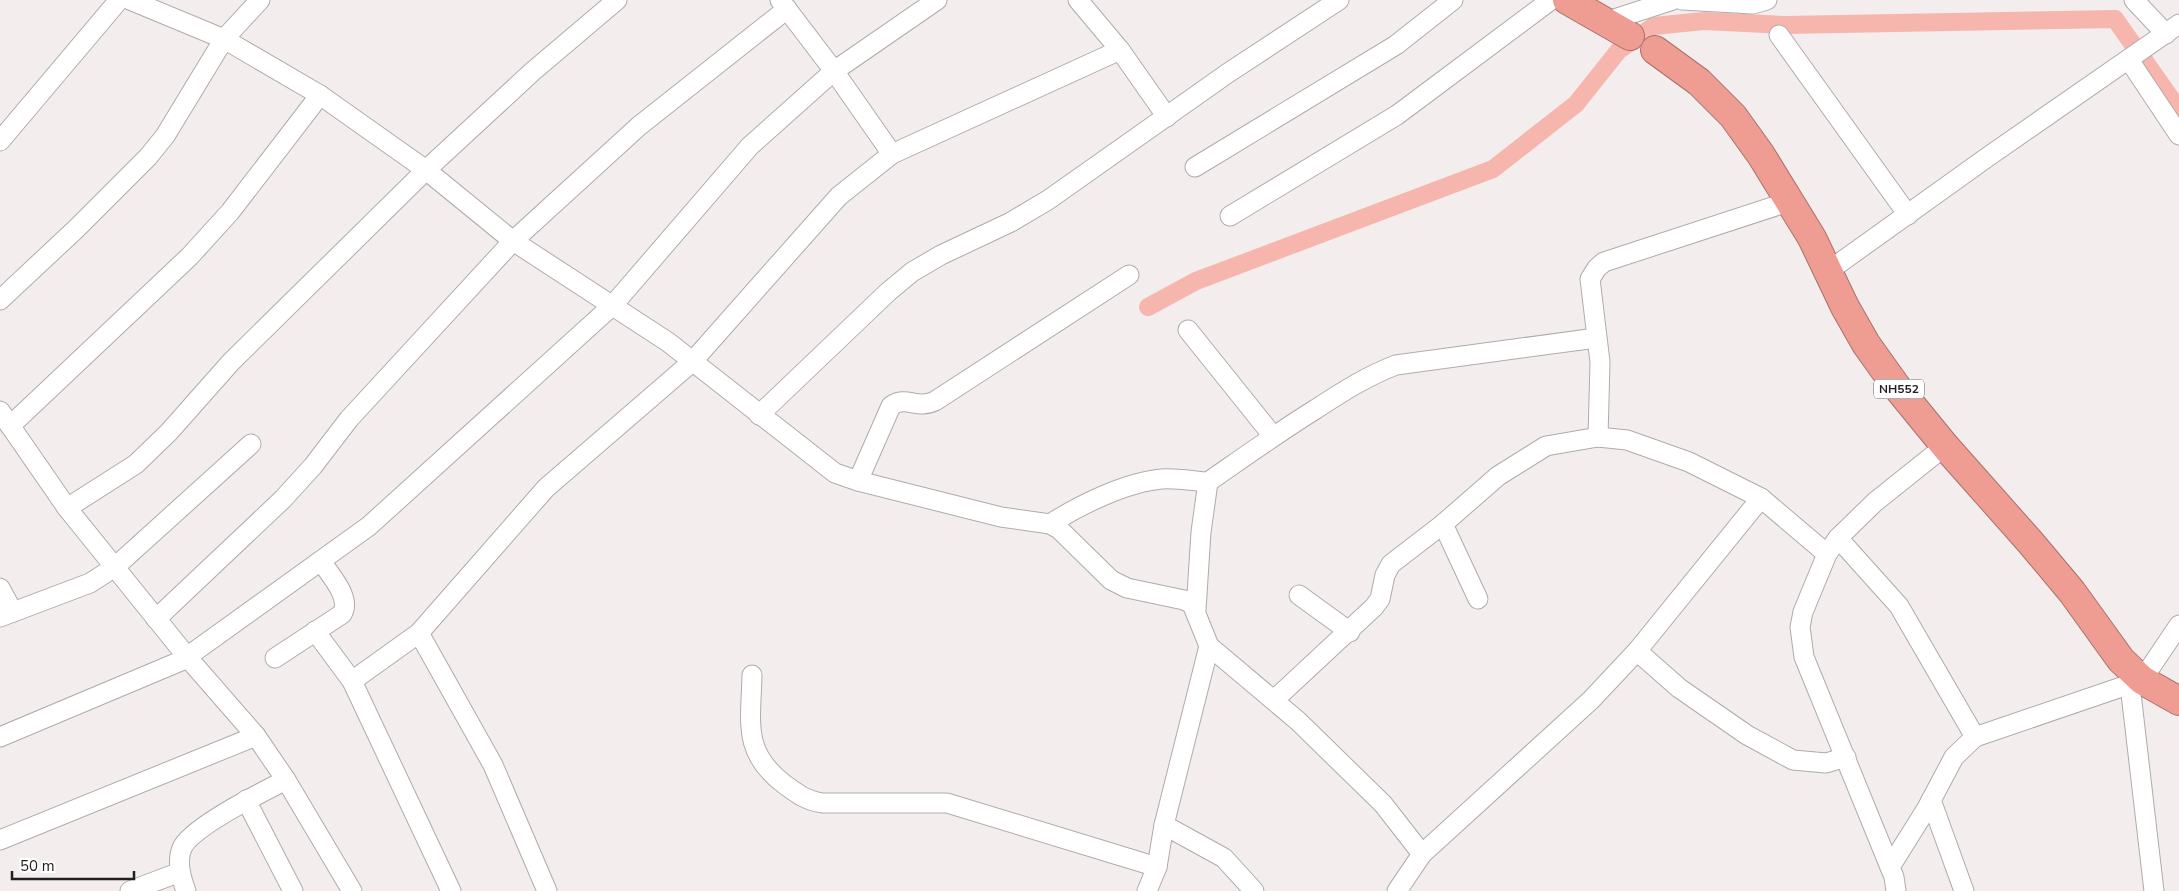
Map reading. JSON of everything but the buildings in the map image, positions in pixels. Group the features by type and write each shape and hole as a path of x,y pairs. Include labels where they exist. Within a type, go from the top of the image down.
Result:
{"highway":[{"path":"1567,0 1630,36"},
{"name":"NH552","path":"1655,50 1699,82 1733,116 1791,201 1866,344 1896,386 1944,446 2031,542 2072,592 2136,682 2179,701"}],"street":[{"path":"0,141 119,0"},
{"path":"130,0 224,39 320,95 426,170 513,241 668,342 835,473 858,481 1002,517 1050,524 1059,529 1111,580 1127,588 1184,600 1192,604 1209,646 1298,721 1383,804 1422,854"},
{"path":"0,300 76,229 148,157 165,136 224,39 260,0"},
{"path":"67,508 136,464 169,432 231,362 426,170 532,72 617,0"},
{"path":"0,737 188,658 370,526 612,305 750,146 834,71 937,0"},
{"path":"1078,0 1120,50 1167,117"},
{"path":"759,415 888,292 912,272 941,255 1011,222 1048,200 1228,73 1339,0"},
{"path":"1195,167 1396,45 1453,0"},
{"path":"1230,216 1398,115 1551,0"},
{"path":"1605,22 1673,0"},
{"path":"1682,0 1753,4 1767,0"},
{"path":"1827,272 1989,156 2172,29 2134,0"},
{"path":"156,619 283,499 349,419 513,241 639,126 783,4 834,71 892,154"},
{"path":"1779,35 1908,215"},
{"path":"352,680 419,633 546,488 692,362 839,196 892,154 1120,50"},
{"path":"2129,60 2179,135"},
{"path":"320,95 230,212 190,256 5,419 67,508 188,658 256,736 286,780 352,891"},
{"path":"1598,436 1600,362 1590,279 1596,268 1604,262 1791,201"},
{"path":"858,481 891,406 904,401 921,406 935,401 1129,275"},
{"path":"1188,330 1273,436"},
{"path":"1050,524 1066,514 1127,486 1162,479 1208,482 1273,436 1353,386 1377,372 1396,365 1596,338"},
{"path":"1274,700 1374,608 1380,599 1385,574 1390,564 1443,524 1498,476 1546,446 1598,436 1627,440 1689,462 1761,498 1827,554"},
{"path":"0,588 7,615 90,583 115,567 252,444"},
{"path":"1896,891 1894,876 1804,657 1800,627 1803,612 1827,554 1838,538 1875,502 1944,446"},
{"path":"1196,610 1201,532 1208,482"},
{"path":"1397,891 1422,854 1591,700 1637,651 1761,498"},
{"path":"1443,524 1478,599"},
{"path":"1838,538 1899,606 1975,736"},
{"path":"274,658 342,614 346,608 346,601 321,561"},
{"path":"1299,595 1350,632"},
{"path":"1890,867 1931,800 1954,757 1975,736 2136,682 2179,624"},
{"path":"315,631 352,680 451,891"},
{"path":"419,633 493,765 547,891"},
{"path":"1147,891 1157,866 1164,825 1209,646"},
{"path":"1637,651 1679,688 1747,735 1793,760 1826,763 1846,758"},
{"path":"752,675 751,736 759,759 770,774 805,800 822,803 947,803 1157,866"},
{"path":"2136,682 2154,891"},
{"path":"0,840 256,736"},
{"path":"186,891 180,872 182,848 192,835 246,800 286,780"},
{"path":"246,800 293,891"},
{"path":"1931,800 1964,891"},
{"path":"1164,825 1224,858 1254,891"},
{"path":"130,891 180,872"}],"waterway":[{"path":"1148,307 1196,281 1493,169 1576,104 1619,50 1654,26 1704,21 1785,25 2115,19 2179,110"}]}
